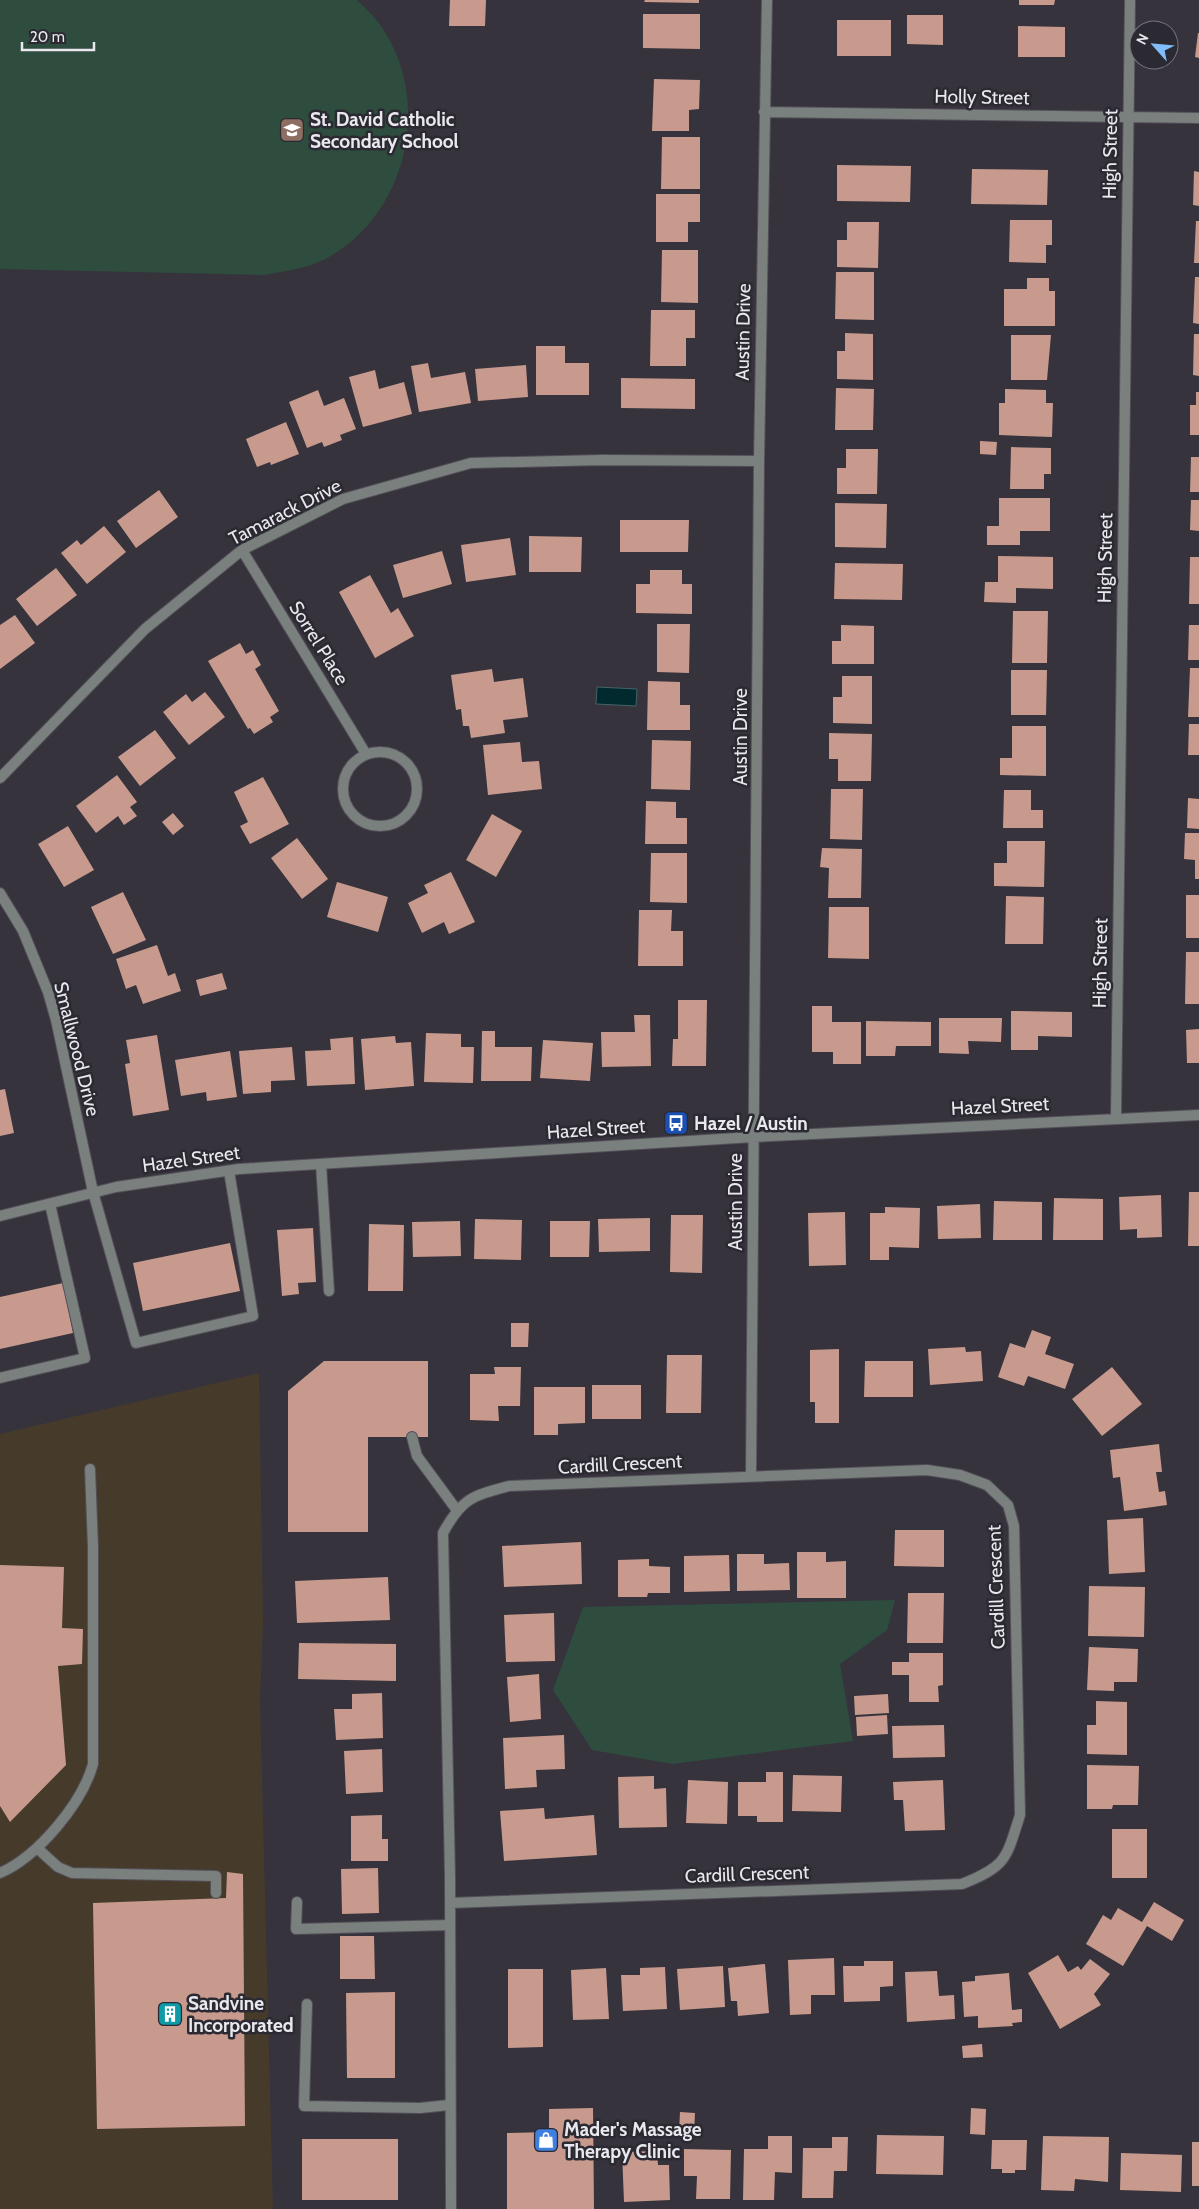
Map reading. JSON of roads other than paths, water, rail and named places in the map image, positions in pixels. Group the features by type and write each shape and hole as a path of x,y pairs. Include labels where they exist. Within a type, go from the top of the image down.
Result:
{"street":[{"name":"Austin Drive","path":"751,1475 759,462 767,0"},
{"name":"High Street","path":"1116,1117 1130,0"},
{"name":"Holly Street","path":"764,112 1199,118"},
{"name":"Tamarack Drive","path":"0,778 145,629 242,550 343,499 471,463 602,460 759,462"},
{"name":"Sorrel Place","path":"242,550 366,754"},
{"path":"379,751 393,754 404,760 412,770 417,790 414,802 409,812 399,821 384,826 371,825 354,816 344,800 343,783 347,770 355,760 366,754 379,751"},
{"name":"Smallwood Drive","path":"0,893 23,931 48,992 56,1020 93,1192 136,1343 253,1316 229,1171"},
{"name":"Hazel Street","path":"0,1216 116,1187 229,1171 753,1137 1116,1117 1199,1115"},
{"path":"321,1164 329,1291"},
{"path":"0,1378 85,1358 50,1204"},
{"path":"412,1437 417,1456 456,1510"},
{"path":"0,1874 14,1867 37,1848 72,1807 90,1777 93,1764 94,1556 90,1469"},
{"name":"Cardill Crescent","path":"450,1904 962,1884 989,1873 1007,1855 1020,1815 1014,1526 1008,1505 987,1485 960,1474 928,1470 751,1475 509,1486 476,1495 456,1510 443,1533 450,1904 449,2105 451,2209"},
{"path":"37,1848 58,1867 72,1874 90,1876 216,1876 216,1893"},
{"path":"297,1902 296,1929 450,1925"},
{"path":"307,2004 304,2106 420,2108 449,2105"}],"place":[{"name":"St. David Catholic Secondary School","path":"292,130"},
{"name":"Hazel / Austin","path":"676,1123"},
{"name":"Sandvine Incorporated","path":"170,2014"},
{"name":"Mader's Massage Therapy Clinic","path":"546,2140"}]}
